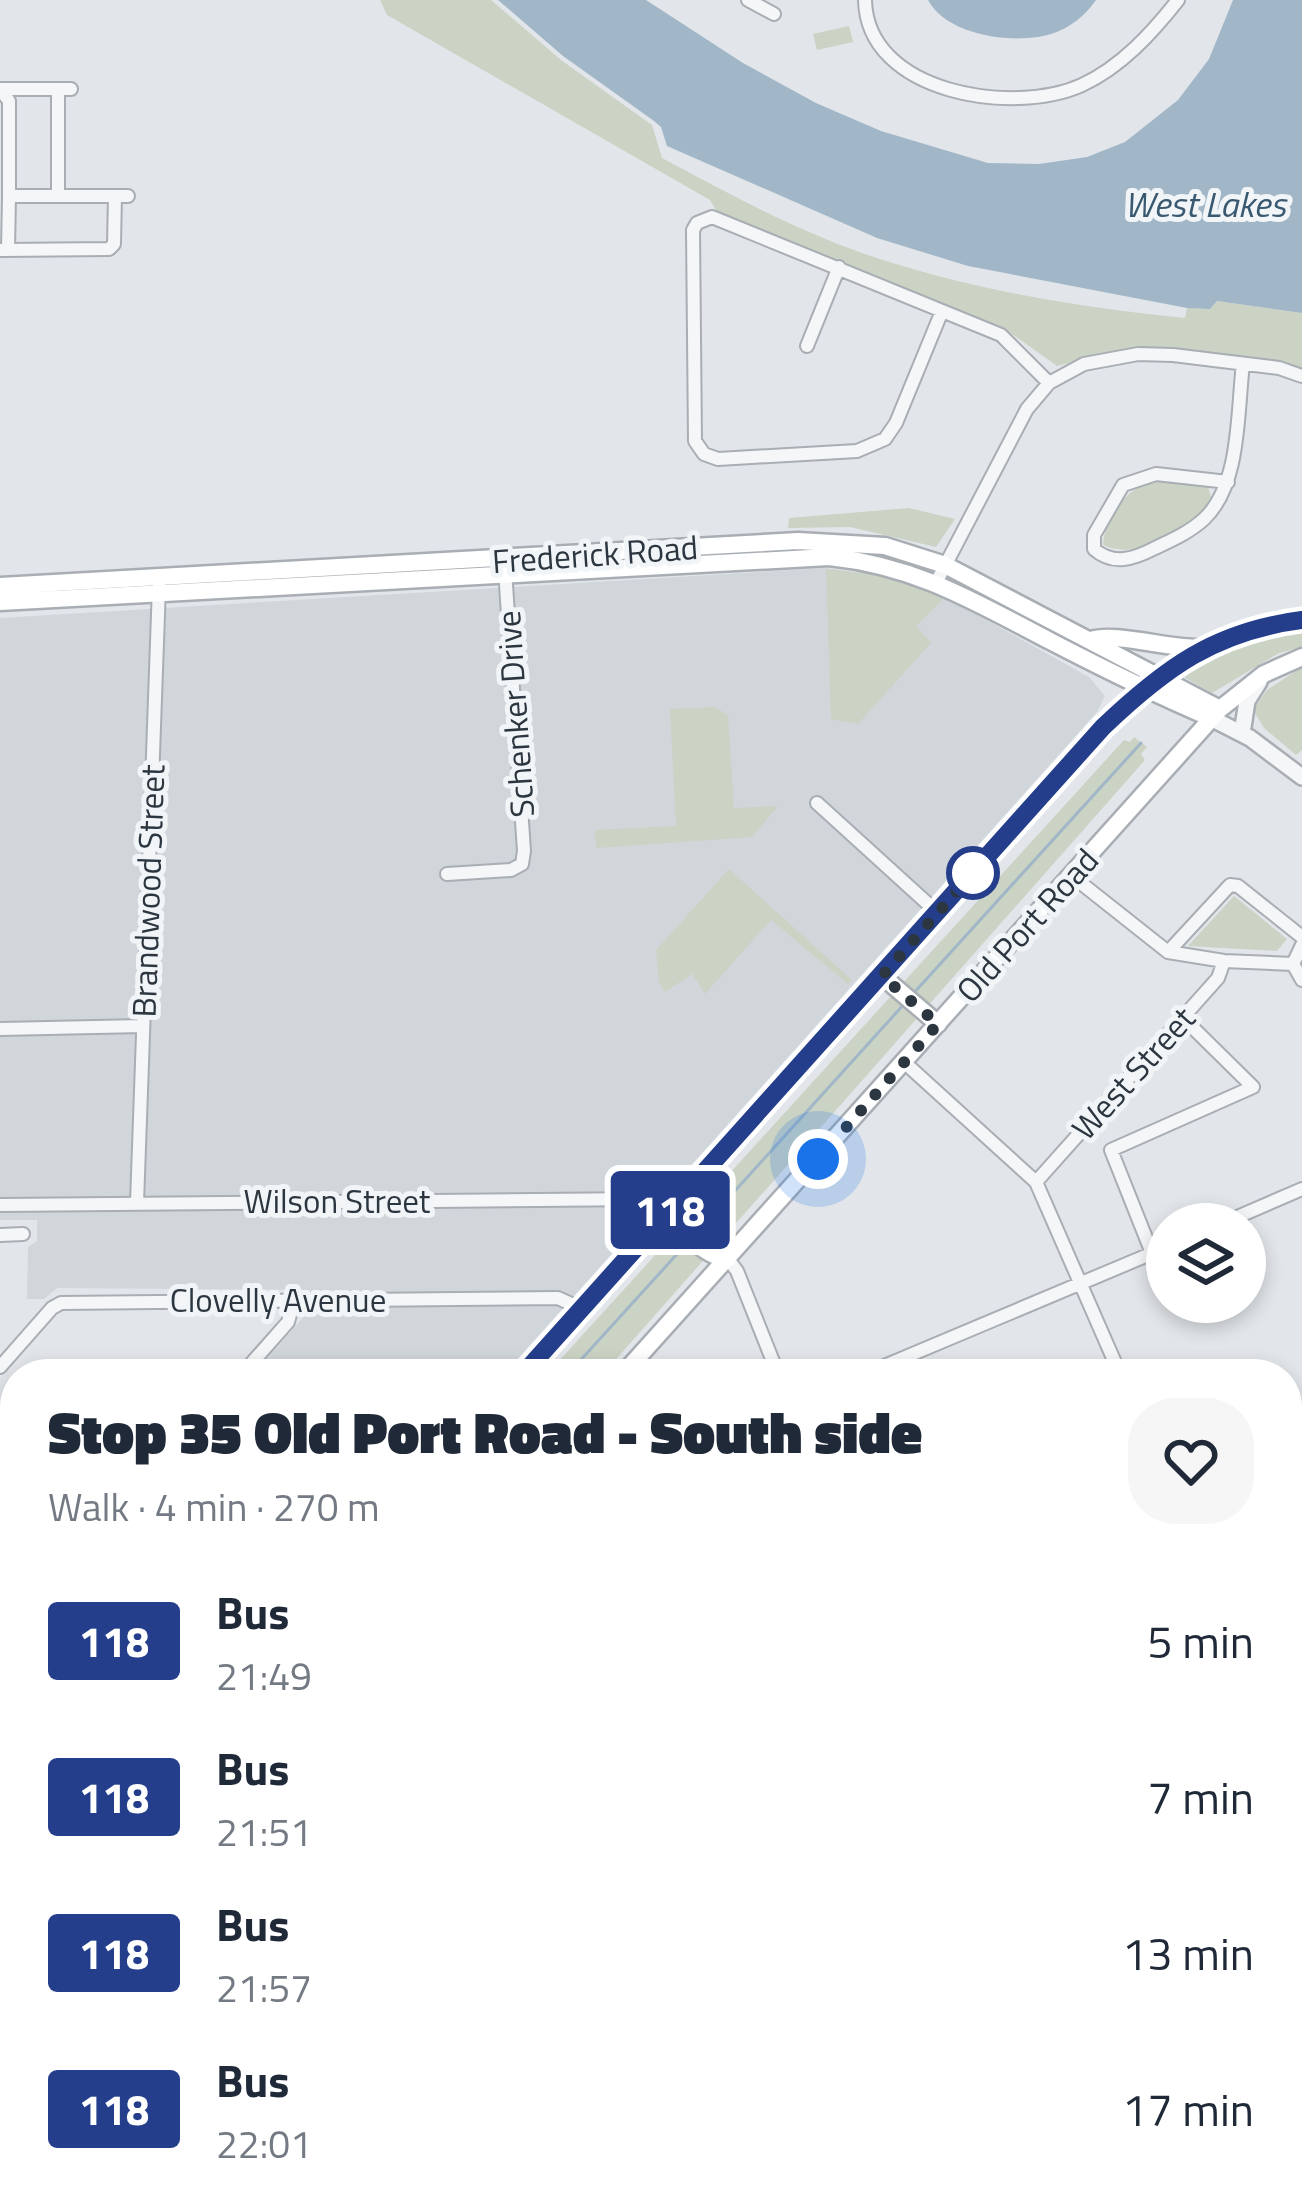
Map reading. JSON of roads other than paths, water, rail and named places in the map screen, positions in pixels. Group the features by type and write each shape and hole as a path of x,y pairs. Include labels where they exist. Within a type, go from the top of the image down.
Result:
{"main road":[{"name":"Frederick Road","path":"0,602 159,586 505,567 829,557 941,573 1090,640 1152,683"},
{"name":"Frederick Road","path":"941,573 1101,668 1152,683"},
{"name":"Frederick Road","path":"0,586 159,586"},
{"path":"536,1359 889,982 938,913 1103,727 1152,683 1201,649 1249,628 1302,620"},
{"path":"1090,640 1103,635 1169,649 1201,649"},
{"path":"1264,674 1302,657"},
{"path":"1101,668 1114,686 1116,704 1103,727"},
{"name":"Old Port Road","path":"635,1359 720,1257 1072,876 1210,711 1250,674 1264,674"},
{"path":"1152,683 1210,711"},
{"path":"889,982 938,1024"},
{"path":"675,1216 720,1257"}],"street":[{"path":"748,0 774,14"},
{"path":"866,0 872,34 899,67 946,88 1003,99 1080,86 1128,55 1178,0"},
{"path":"0,89 65,89 58,196"},
{"path":"0,89 9,101 4,250 109,249 114,244 122,196 8,196"},
{"path":"942,311 891,431 869,449 718,459 704,454 695,441 693,239 697,223 712,217 1001,334 1049,383"},
{"path":"807,346 839,267"},
{"path":"941,573 1027,409 1049,383 1084,364 1138,354 1279,368 1302,376"},
{"path":"1228,482 1156,474 1123,485 1094,535 1094,549 1103,558 1132,560 1209,515 1228,482 1244,364"},
{"name":"Schenker Drive","path":"447,874 511,870 522,864 505,567"},
{"name":"Brandwood Street","path":"137,1203 159,586"},
{"path":"1246,733 1247,701 1264,674"},
{"path":"1210,711 1302,777"},
{"path":"817,802 938,913"},
{"path":"1072,876 1168,952 1224,962 1292,964"},
{"path":"1168,952 1230,884 1302,941 1292,964"},
{"name":"West Street","path":"1036,1182 1218,978 1224,962"},
{"path":"1292,964 1302,980"},
{"path":"1146,1238 1111,1150 1253,1087 1182,1018"},
{"path":"0,1029 142,1026"},
{"path":"904,1062 1036,1182 1114,1359"},
{"path":"1266,1205 1302,1189"},
{"name":"Wilson Street","path":"0,1204 646,1199 662,1201 675,1216"},
{"path":"0,1235 23,1234"},
{"path":"901,1359 1146,1256"},
{"path":"720,1257 737,1270 772,1359"},
{"name":"Clovelly Avenue","path":"3,1358 62,1303 558,1298 581,1309"},
{"path":"255,1359 288,1322 294,1300"}],"water":[{"name":"West Lakes","path":"498,0 646,0 743,63 816,103 881,131 988,163 1039,164 1087,157 1125,142 1178,100 1209,59 1233,0 1302,0 1302,313 1217,301 1210,309 1187,308 968,266 877,238 667,146 661,127 563,56"},
{"path":"928,0 1096,0 1082,16 1051,34 1001,38 950,22"}],"waterway":[{"path":"912,995 1141,743"},
{"path":"695,1235 906,1002"},
{"path":"582,1359 688,1242"}]}
